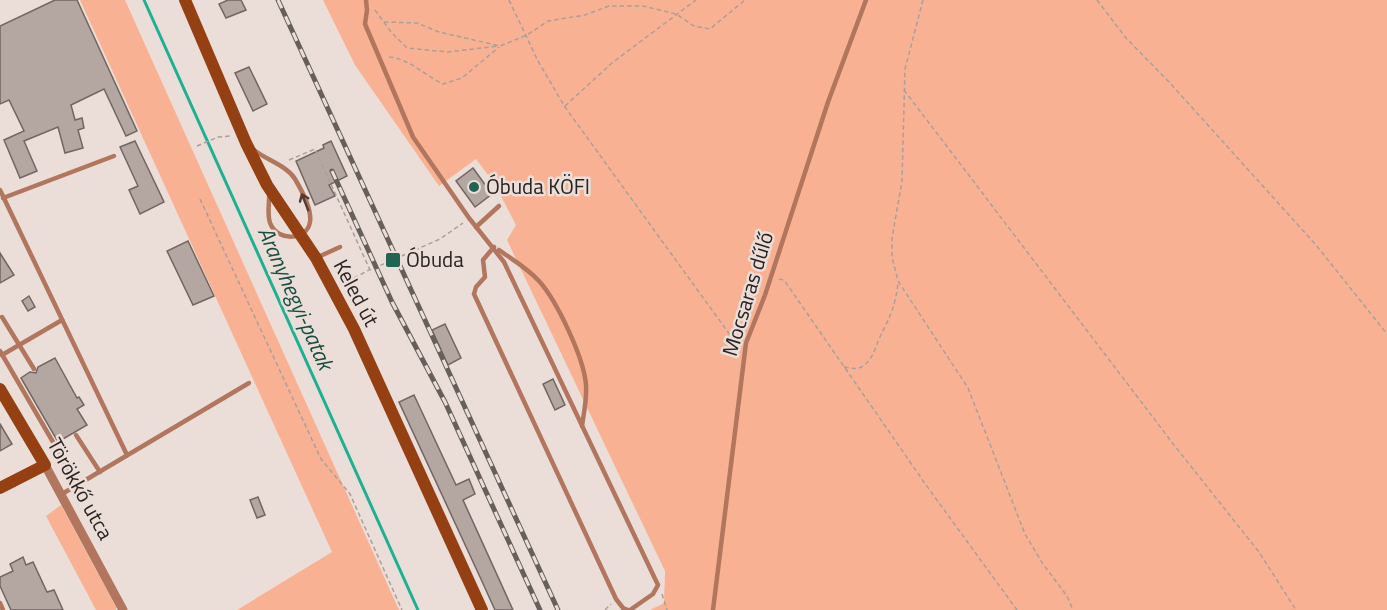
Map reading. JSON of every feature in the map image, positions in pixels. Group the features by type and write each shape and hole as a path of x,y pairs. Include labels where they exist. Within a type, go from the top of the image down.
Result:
{"street":[{"name":"Keled út","path":"185,0 246,143 267,184 316,258 354,329 482,610"},
{"name":"Törökkő utca","path":"0,389 62,494 123,610"},
{"path":"0,488 45,465"}],"lane":[{"path":"366,0 365,24 377,57 413,137 470,218 494,247 508,269 658,585 653,594 629,610 623,608 616,599 474,294 476,287 485,277 483,260 494,247"},
{"name":"Mocsaras dűlő","path":"713,610 746,343 765,295 825,113 866,0"},
{"path":"246,143 260,155 287,170 294,178 310,215 309,226 300,234 289,237 278,234 273,229 269,218 267,184"},
{"path":"3,198 114,156"},
{"path":"0,190 127,455"},
{"path":"476,226 499,206"},
{"path":"316,258 340,247"},
{"path":"494,247 520,264 541,283 563,321 584,369 586,394 582,426"},
{"path":"2,317 34,369"},
{"path":"62,320 20,345 1,353 78,485"},
{"path":"62,494 249,383"},
{"path":"76,435 100,472"},
{"path":"0,603 3,610"}],"path":[{"path":"509,0 538,61 565,107 744,354"},
{"path":"565,107 597,75 696,0"},
{"path":"373,8 407,48 448,52 500,46 527,35 548,21 585,15 609,6 643,6 676,14 694,26 710,29 745,0"},
{"path":"843,367 857,369 866,365 891,316 897,297 898,281 892,257 892,238 902,181 905,69 923,0"},
{"path":"1097,0 1126,38 1170,83 1316,245 1387,334"},
{"path":"384,22 417,23 439,32 500,46"},
{"path":"377,57 399,58 443,84 462,78 500,46"},
{"path":"904,89 1174,445 1259,552 1296,610"},
{"path":"197,146 218,137"},
{"path":"289,160 315,149 370,270"},
{"path":"200,199 321,459 350,494 402,610"},
{"path":"354,278 440,239 470,218"},
{"path":"778,278 784,280 843,367 1017,610"},
{"path":"898,281 968,388 1025,534 1043,564 1067,596 1073,610"},
{"path":"658,585 667,610"}],"shaded area":[{"path":"80,0 125,0 399,610 237,610 332,552"},
{"path":"323,0 1387,0 1387,610 650,610 664,603 665,571 507,240 516,225 494,183 476,159 439,186 355,65"},
{"path":"61,505 116,610 96,610 46,516"}],"building":[{"path":"55,0 77,0 137,131 126,136 104,89 71,105 75,120 82,118 84,128 78,130 83,148 65,153 58,127 24,141 37,171 20,178 4,140 24,131 9,100 0,104 0,26"},
{"path":"228,0 241,0 246,10 226,18 219,4"},
{"path":"249,67 267,104 253,111 235,73"},
{"path":"135,141 164,202 140,214 129,190 138,186 120,147"},
{"path":"331,141 347,176 329,185 335,196 315,205 296,161 324,148 323,145"},
{"name":"Óbuda KÖFI","path":"473,168 492,194 475,207 456,181"},
{"path":"188,241 214,296 193,305 167,251"},
{"path":"0,253 14,275 0,283"},
{"path":"29,296 35,307 28,311 22,301"},
{"path":"445,324 461,358 448,365 432,330"},
{"path":"55,358 77,398 79,397 84,405 77,409 87,425 58,442 21,378 30,372 36,373 38,367"},
{"path":"553,379 565,405 555,410 543,384"},
{"path":"414,395 456,485 469,479 475,494 463,500 513,610 495,610 399,402"},
{"path":"0,424 12,444 0,451"},
{"path":"258,497 265,515 257,518 250,500"},
{"path":"23,557 26,565 33,562 47,592 54,590 63,610 11,610 0,586 0,577 13,571 10,564"}],"waterway":[{"name":"Aranyhegyi-patak","path":"144,0 418,610"}],"railway":[{"path":"278,0 558,610"},
{"path":"332,171 392,302 445,402 540,610"}],"place":[{"name":"Óbuda KÖFI","path":"474,187"},
{"name":"Óbuda","path":"393,260"}]}
